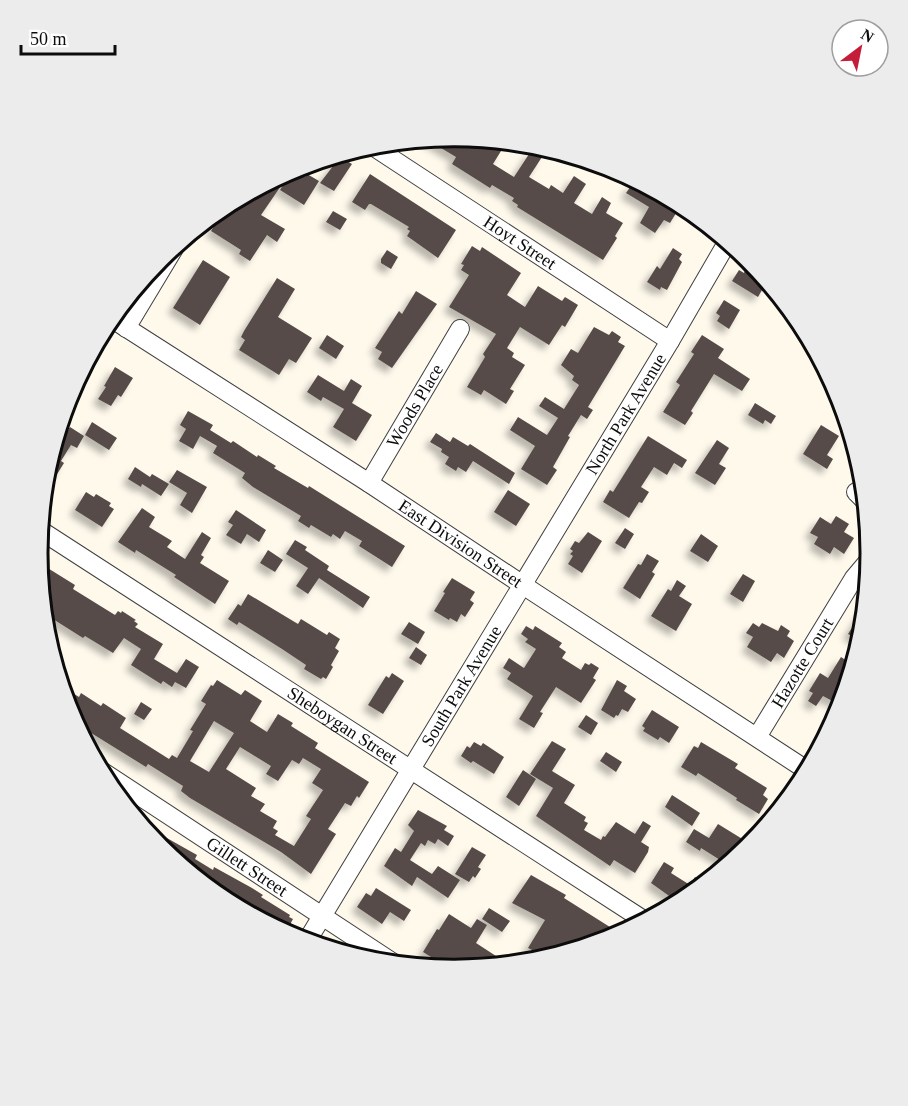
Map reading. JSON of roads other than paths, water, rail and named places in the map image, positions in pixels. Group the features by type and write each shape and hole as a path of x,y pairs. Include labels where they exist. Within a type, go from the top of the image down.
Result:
{"street":[{"name":"Hoyt Street","path":"384,153 670,341"},
{"name":"North Park Avenue","path":"521,584 670,341 723,249"},
{"path":"126,328 157,277"},
{"name":"East Division Street","path":"119,323 369,483 800,766"},
{"name":"Woods Place","path":"369,483 460,329"},
{"name":"Sheboygan Street","path":"49,536 637,916"},
{"name":"Hazotte Court","path":"757,737 859,572"},
{"name":"South Park Avenue","path":"312,933 521,584"},
{"name":"Gillett Street","path":"118,782 375,951"}]}
